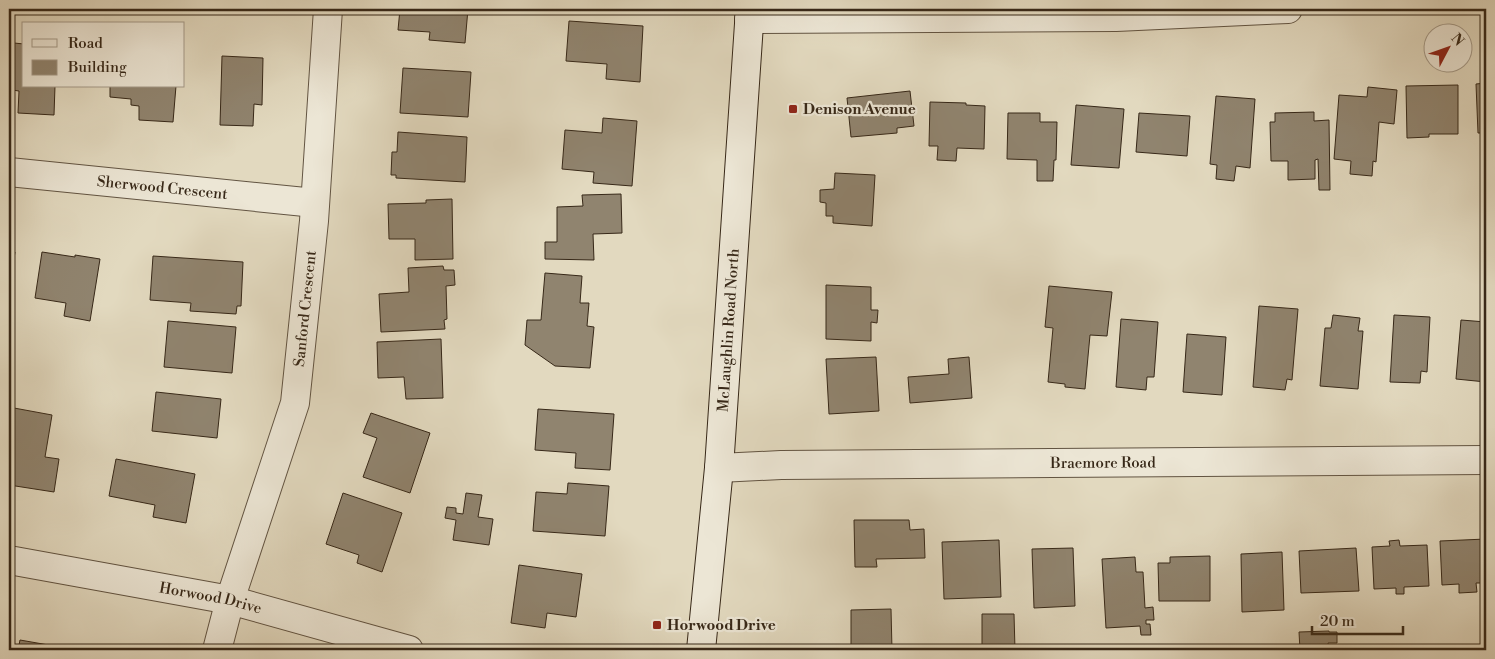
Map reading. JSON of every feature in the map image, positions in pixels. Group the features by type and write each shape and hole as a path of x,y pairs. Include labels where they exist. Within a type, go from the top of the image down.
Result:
{"street":[{"name":"Sanford Crescent","path":"217,650 230,600 295,403 315,203 328,9"},
{"path":"750,14 1116,17 1288,9"},
{"name":"McLaughlin Road North","path":"700,650 719,468 750,14"},
{"name":"Sherwood Crescent","path":"9,172 315,203"},
{"name":"Braemore Road","path":"719,468 791,465 1486,460"},
{"name":"Horwood Drive","path":"9,560 230,600 409,650"}],"building":[{"path":"400,9 468,9 465,43 429,40 430,32 398,30"},
{"path":"606,9 646,9 646,14 605,11"},
{"path":"569,21 643,26 640,82 606,79 607,64 566,61"},
{"path":"14,43 22,44 22,88 55,88 54,115 18,113 19,91 12,90"},
{"path":"222,56 263,58 262,105 254,104 253,126 220,125"},
{"path":"403,68 471,72 468,117 400,113"},
{"path":"1486,83 1486,133 1478,133 1476,84"},
{"path":"1458,85 1458,134 1429,134 1429,137 1407,138 1406,86"},
{"path":"1368,87 1397,90 1394,124 1379,122 1376,162 1373,161 1372,176 1350,174 1351,161 1334,159 1339,95 1367,97"},
{"path":"110,88 176,88 173,122 139,120 139,106 131,105 131,99 110,97"},
{"path":"910,91 914,126 897,128 897,133 851,137 847,98"},
{"path":"1216,96 1255,99 1250,168 1236,166 1234,181 1216,179 1217,165 1210,164"},
{"path":"930,102 966,103 966,105 985,106 984,149 957,148 956,161 937,160 938,146 929,146"},
{"path":"1076,105 1124,109 1119,168 1071,165"},
{"path":"1314,112 1314,121 1329,120 1330,190 1319,190 1318,159 1315,160 1315,179 1288,180 1288,161 1271,161 1270,122 1275,122 1275,113"},
{"path":"1008,113 1040,113 1040,122 1057,122 1056,160 1054,160 1053,181 1037,181 1037,160 1007,159"},
{"path":"1139,113 1190,116 1187,156 1136,152"},
{"path":"603,118 637,121 632,186 593,183 594,172 562,169 565,130 602,133"},
{"path":"398,132 467,137 465,182 396,178 396,175 391,175 392,152 397,152"},
{"path":"835,173 875,175 872,226 833,223 833,216 826,216 826,203 820,202 820,190 834,189"},
{"path":"621,194 622,233 593,234 594,260 545,259 545,242 557,242 557,207 583,206 582,195"},
{"path":"452,199 453,259 415,260 415,239 389,239 388,204 426,203 426,200"},
{"path":"9,251 15,252 9,291"},
{"path":"42,252 100,259 90,321 64,316 66,303 35,298"},
{"path":"153,256 243,262 241,306 237,306 236,314 190,311 191,303 150,300"},
{"path":"443,266 444,270 454,270 455,285 446,286 447,319 444,320 445,329 381,332 379,294 409,292 408,268"},
{"path":"545,273 582,276 580,303 589,303 587,326 594,327 590,368 555,366 525,345 527,320 541,320"},
{"path":"826,285 871,287 871,310 878,310 877,323 871,322 871,341 826,339"},
{"path":"1049,286 1112,292 1107,336 1090,335 1085,389 1065,387 1065,384 1048,382 1053,328 1045,327"},
{"path":"1259,306 1298,309 1292,380 1287,379 1285,390 1253,387"},
{"path":"1333,315 1360,318 1358,331 1363,331 1358,389 1320,386 1325,328 1331,328"},
{"path":"1394,315 1430,317 1427,372 1421,371 1420,383 1390,382"},
{"path":"1121,319 1158,322 1154,377 1147,377 1146,390 1116,387"},
{"path":"1461,320 1486,322 1486,382 1456,379"},
{"path":"168,321 236,327 232,373 164,367"},
{"path":"1187,334 1226,337 1222,395 1183,392"},
{"path":"441,339 443,398 406,399 404,377 378,378 377,342"},
{"path":"876,357 879,411 829,414 826,359"},
{"path":"969,357 972,398 910,403 908,377 949,374 948,359"},
{"path":"156,392 221,399 217,438 152,431"},
{"path":"14,408 52,415 45,457 59,459 54,492 9,485 9,439"},
{"path":"538,409 614,414 610,470 575,468 576,453 535,450"},
{"path":"371,413 430,433 410,493 363,477 377,438 363,433"},
{"path":"116,459 195,474 186,523 153,517 155,505 109,496"},
{"path":"568,483 609,486 605,536 533,531 536,492 567,494"},
{"path":"343,493 402,513 382,572 357,563 359,555 326,544"},
{"path":"466,493 482,495 478,517 493,519 489,545 453,540 456,520 445,518 447,507 456,508 456,513 463,514"},
{"path":"854,520 909,520 910,530 924,529 925,558 876,559 877,567 855,567"},
{"path":"1486,539 1486,583 1476,583 1477,592 1459,593 1459,584 1442,585 1440,541"},
{"path":"999,540 1001,597 944,599 942,542"},
{"path":"1399,540 1400,546 1427,545 1429,586 1404,587 1404,594 1396,594 1396,588 1374,589 1372,547 1390,546 1389,541"},
{"path":"1073,548 1075,606 1034,608 1032,549"},
{"path":"1356,548 1359,591 1301,593 1299,551"},
{"path":"1282,552 1284,610 1242,612 1241,554"},
{"path":"1210,556 1210,601 1159,601 1158,563 1170,563 1170,557"},
{"path":"1135,557 1136,572 1143,572 1145,608 1153,607 1154,620 1146,620 1146,624 1150,624 1151,635 1141,635 1140,626 1106,628 1102,559"},
{"path":"519,565 582,574 576,617 547,613 545,628 511,623"},
{"path":"891,609 892,650 851,650 851,610"},
{"path":"982,614 1014,614 1015,650 982,650"},
{"path":"1299,632 1337,632 1337,643 1328,643 1329,650 1300,650"},
{"path":"20,640 77,650 18,650"},
{"path":"89,645 120,650 89,650"}],"place":[{"name":"Denison Avenue","path":"793,109"},
{"name":"Horwood Drive","path":"657,625"}]}
